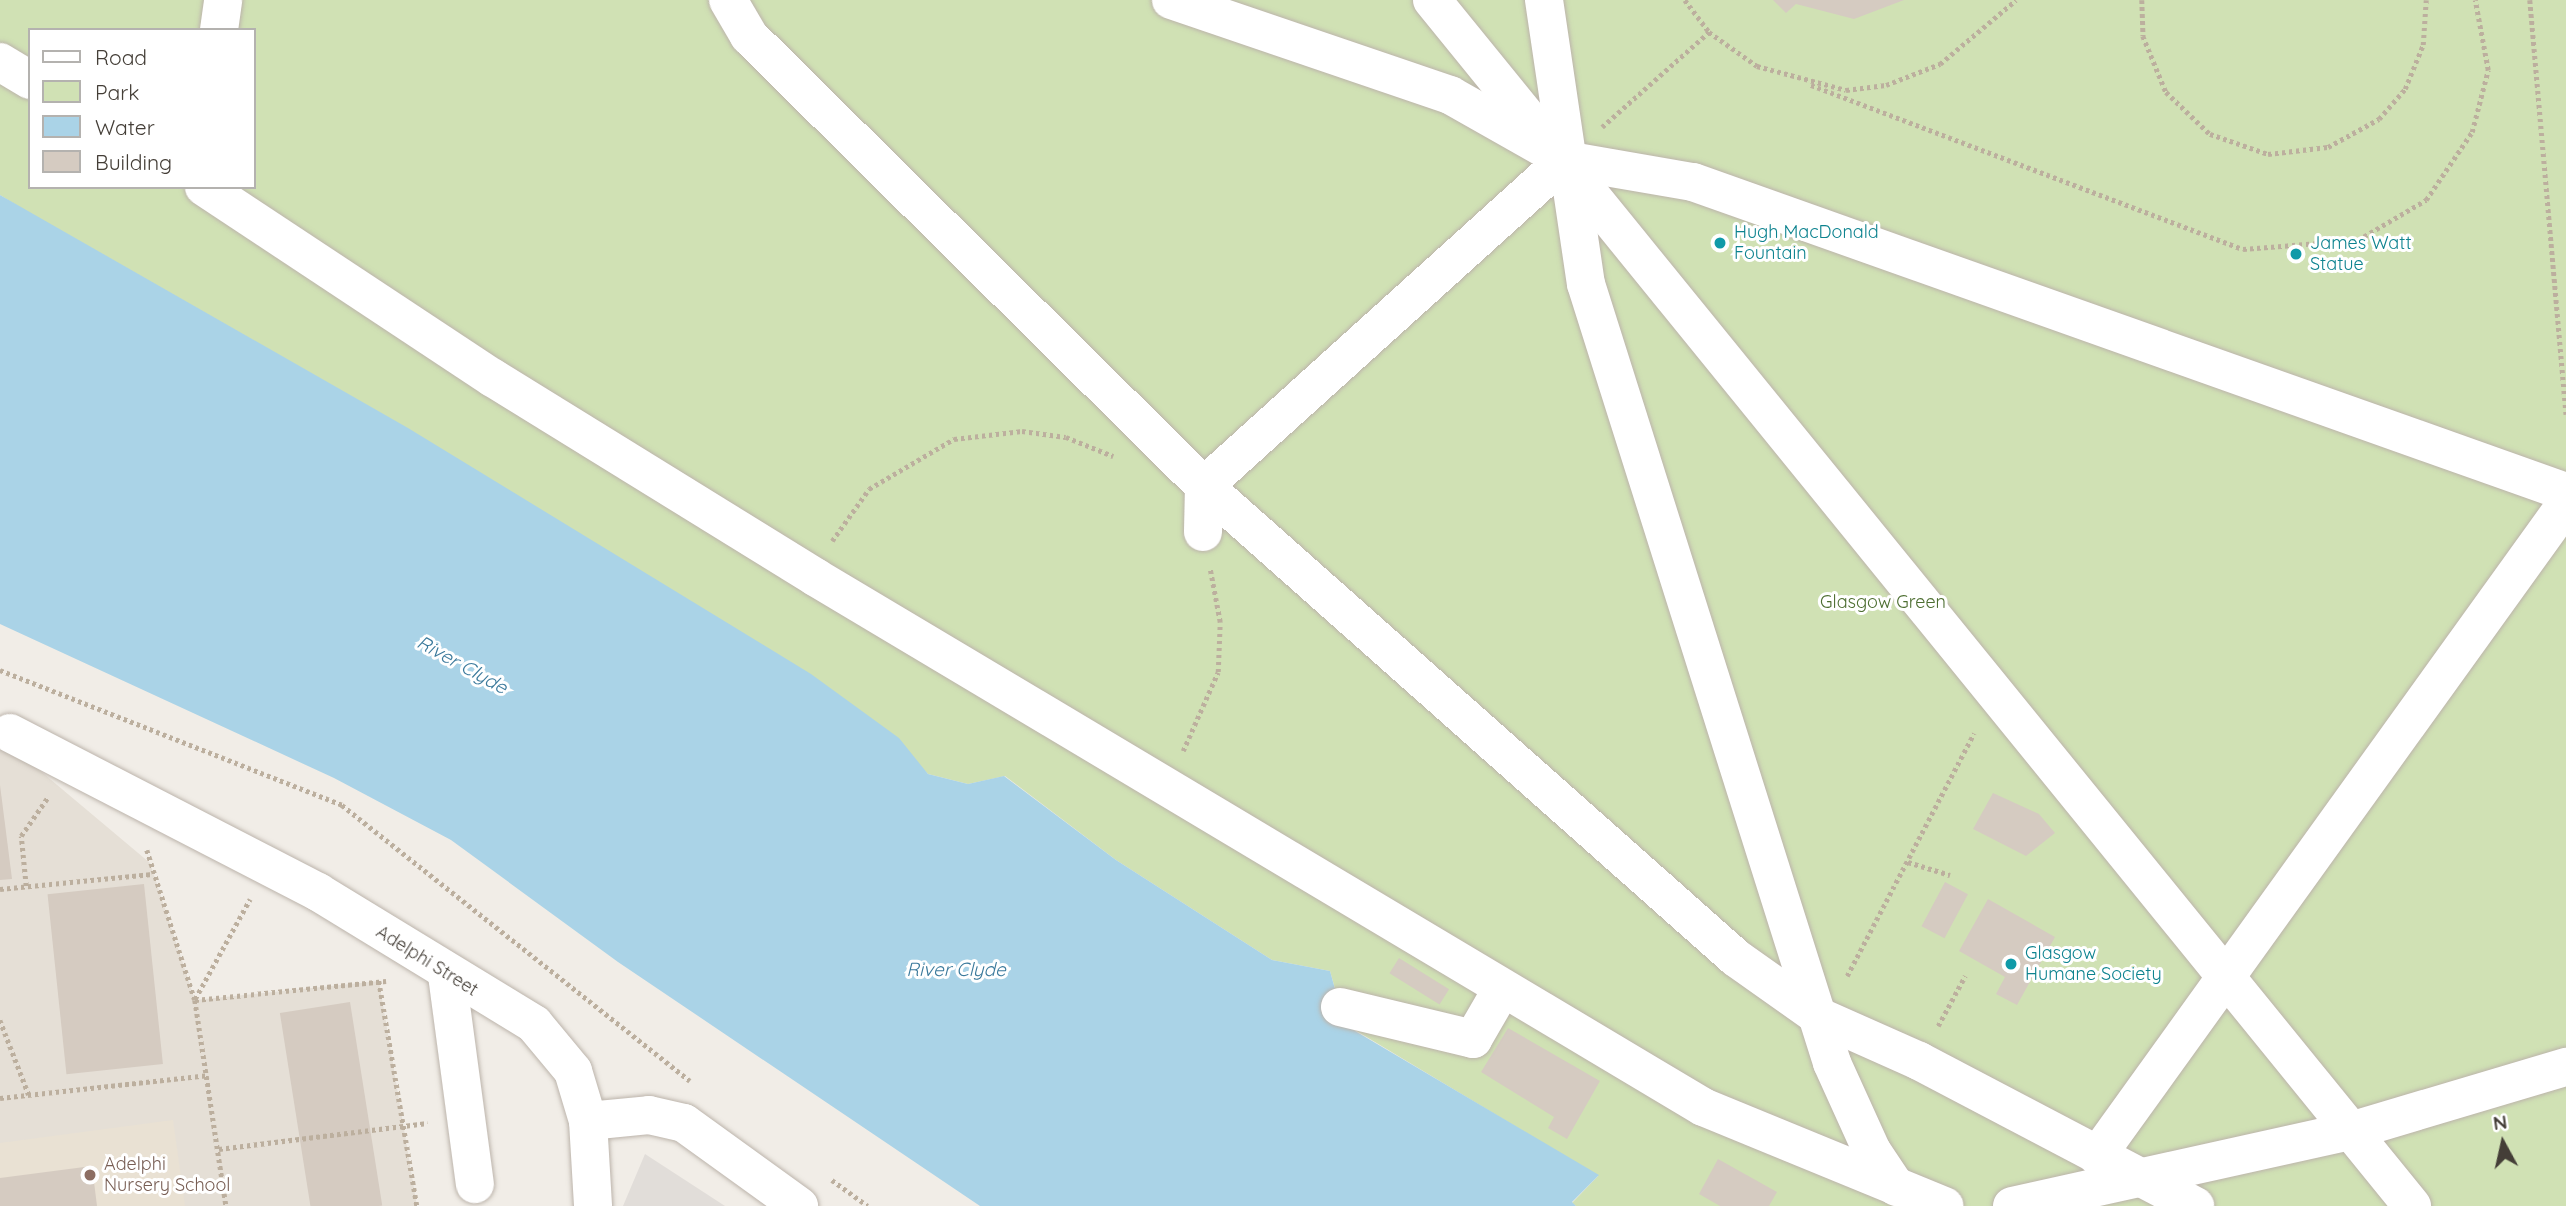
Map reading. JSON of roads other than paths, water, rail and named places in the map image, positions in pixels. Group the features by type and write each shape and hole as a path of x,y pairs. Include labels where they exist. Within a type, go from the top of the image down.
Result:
{"street":[{"path":"219,28 223,0"},
{"path":"728,0 749,36 1204,486 1736,958 1818,1016 1919,1060 2195,1206"},
{"path":"1171,0 1450,95 1565,160 1693,182 2566,492"},
{"path":"1432,0 1565,160 1994,694 2354,1130 2412,1206"},
{"path":"1544,0 1565,160 1586,284 1818,1016 1871,1151 1896,1187"},
{"path":"0,62 28,79"},
{"path":"1205,546 1204,486 1565,160"},
{"path":"207,189 493,378 815,577 1725,1120 1944,1206"},
{"path":"2097,1156 2566,504"},
{"name":"Adelphi Street","path":"10,733 269,866 447,975 534,1024 573,1071 588,1121 593,1206"},
{"path":"447,975 475,1184"},
{"path":"1340,1007 1473,1039 1502,989"},
{"path":"2012,1206 2354,1130 2566,1067"},
{"path":"588,1121 649,1115 684,1124 799,1206"}],"water":[{"name":"River Clyde","path":"0,195 408,428 811,674 899,738 928,774 968,784 1004,776 1116,860 1272,960 1330,971 1345,1025 1599,1175 1572,1202 1576,1206 980,1206 618,962 451,840 334,778 0,624"}],"place":[{"name":"Hugh MacDonald Fountain","path":"1720,243"},
{"name":"James Watt Statue","path":"2296,254"},
{"name":"Glasgow Humane Society","path":"2011,964"},
{"name":"Adelphi Nursery School","path":"90,1175"}],"park label":[{"name":"Glasgow Green","path":"1883,602"}]}
